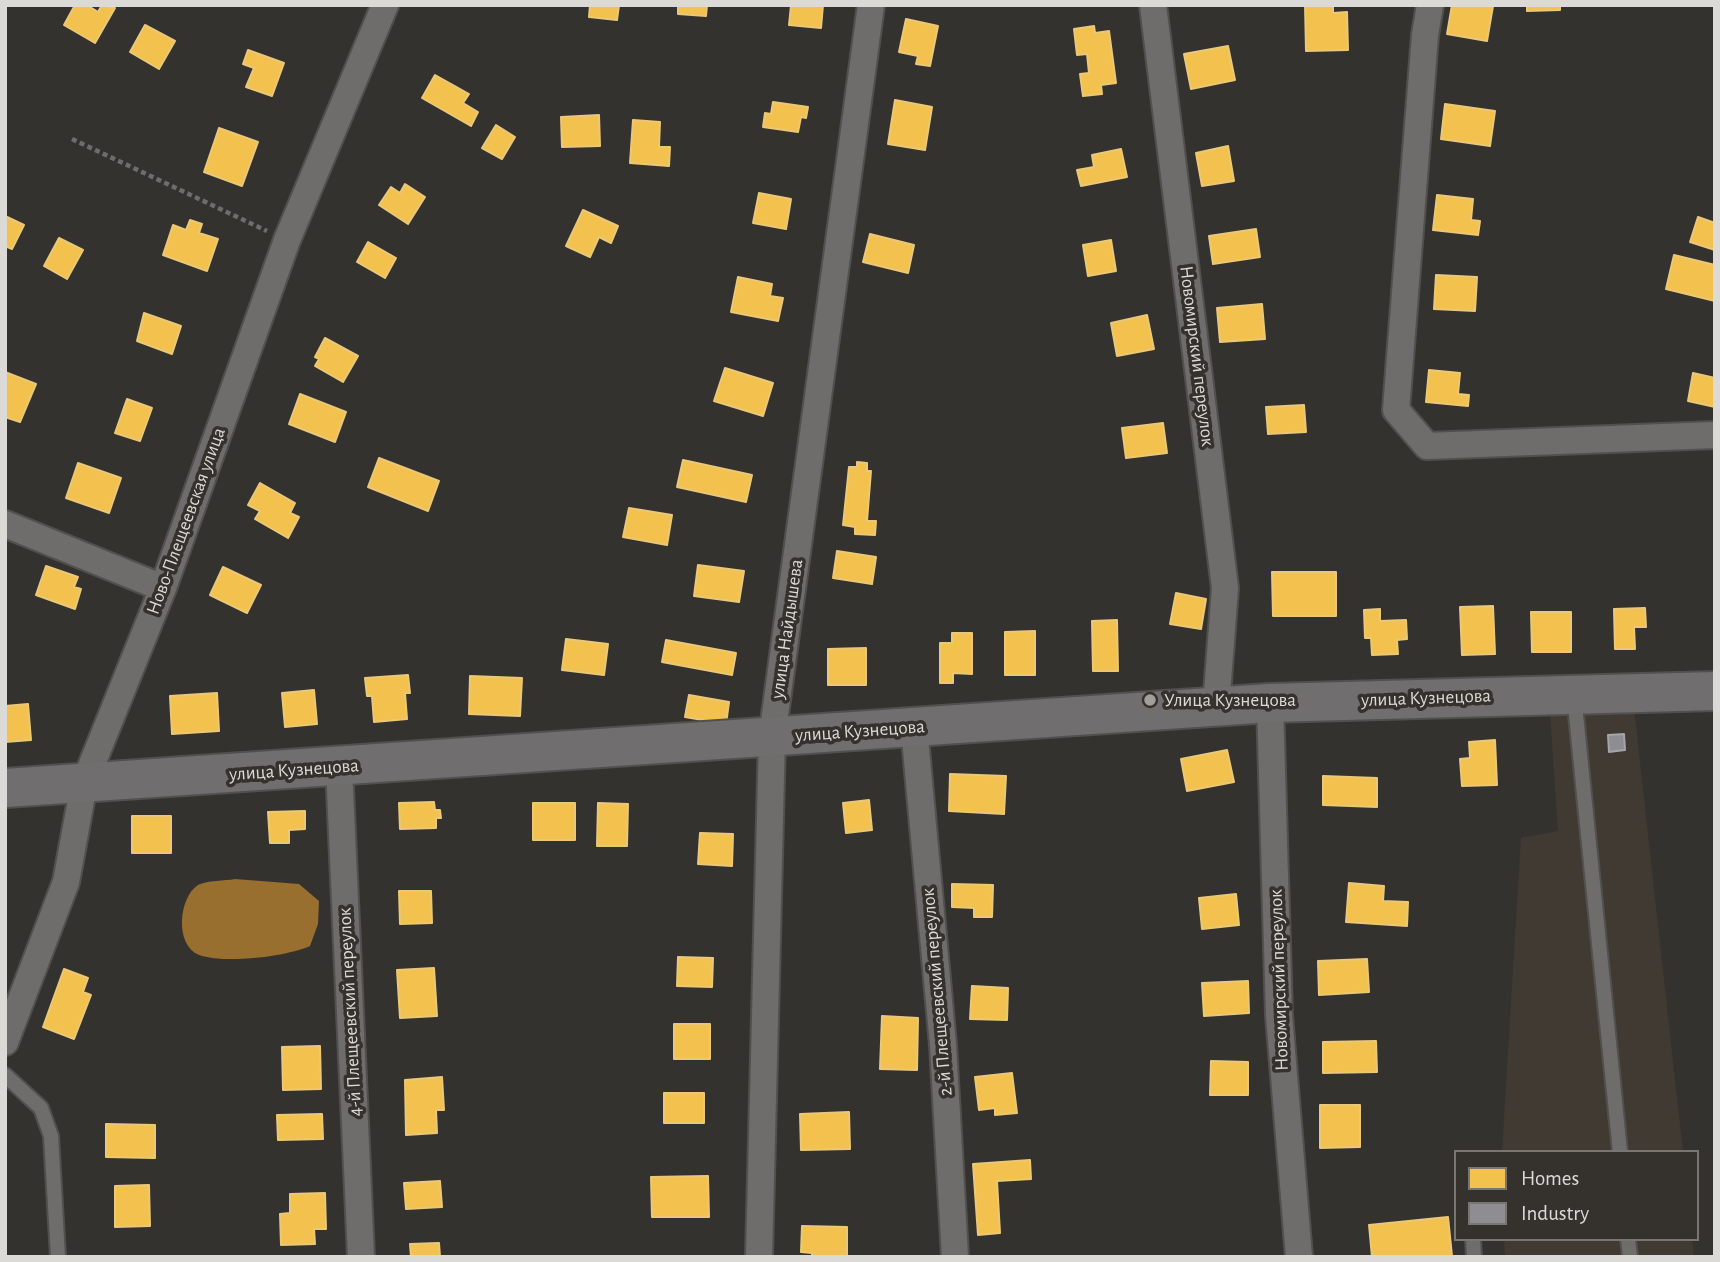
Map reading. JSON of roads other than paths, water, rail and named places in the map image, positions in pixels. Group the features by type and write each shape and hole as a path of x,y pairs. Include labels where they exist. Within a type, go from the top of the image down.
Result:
{"street":[{"name":"Ново-Плещеевская улица","path":"5,1042 66,882 84,784 163,589 287,240 385,5"},
{"name":"улица Найдышева","path":"759,1257 772,737 871,5"},
{"name":"Новомирский переулок","path":"1153,5 1225,588 1216,707"},
{"path":"1430,5 1425,35 1396,410 1427,446 1715,435"},
{"path":"5,524 163,589"},
{"name":"улица Кузнецова","path":"5,788 1270,703 1715,691"},
{"name":"Новомирский переулок","path":"1270,703 1279,1015 1299,1257"},
{"name":"2-й Плещеевский переулок","path":"914,727 943,1045 955,1257"},
{"name":"4-й Плещеевский переулок","path":"340,767 361,1257"}],"lane":[{"path":"1574,693 1619,1150"},
{"path":"5,1075 41,1108 51,1136 58,1257"}],"place":[{"name":"Улица Кузнецова","path":"1150,700"}]}
